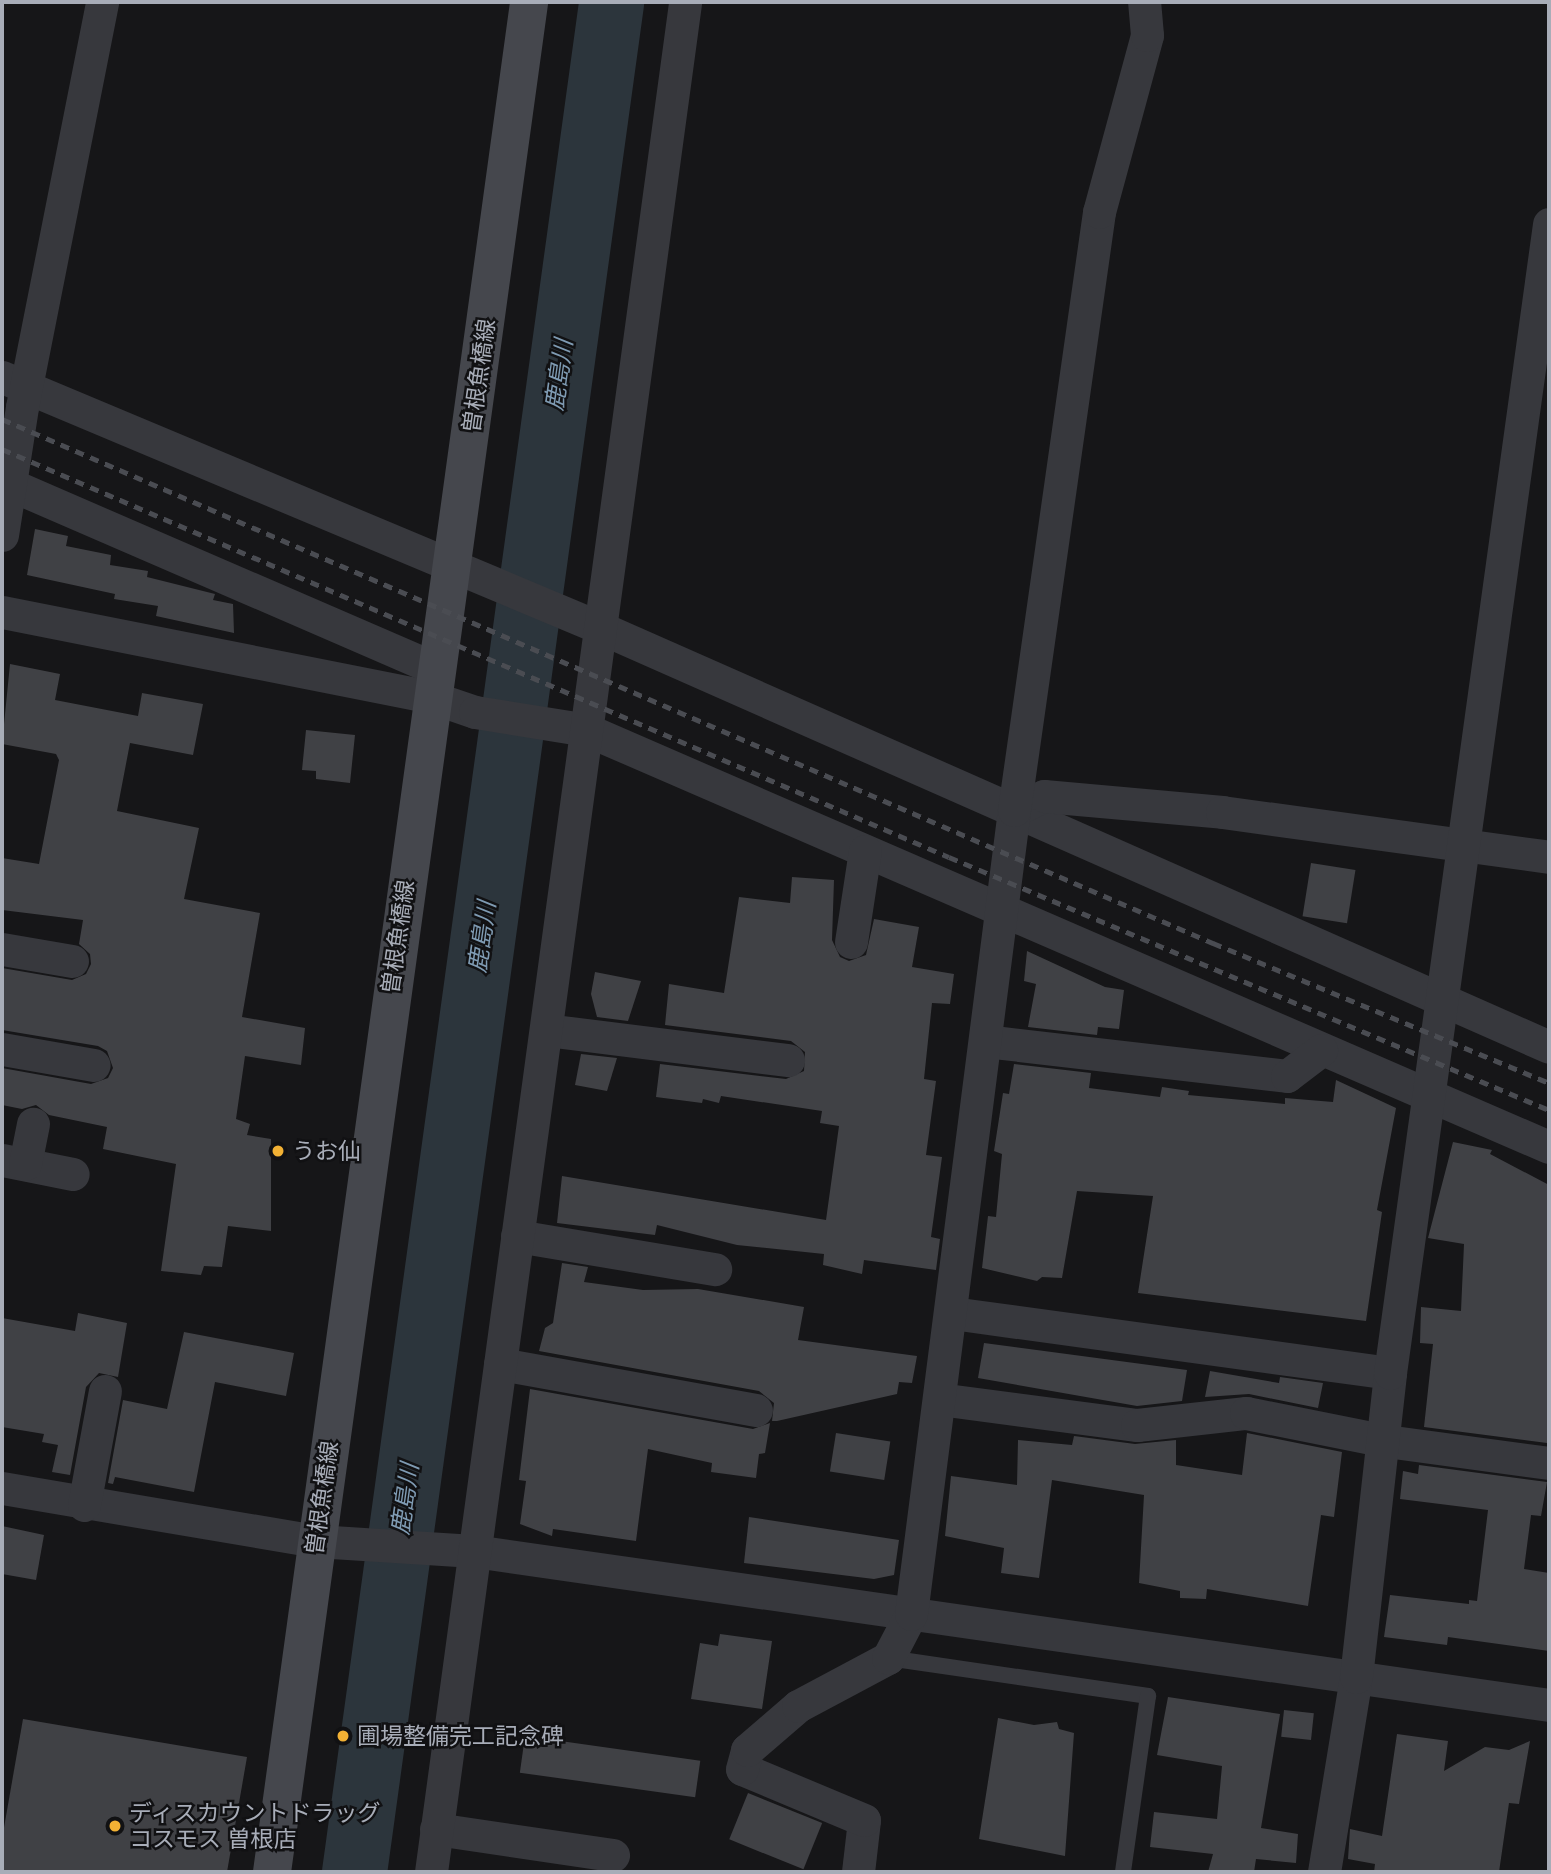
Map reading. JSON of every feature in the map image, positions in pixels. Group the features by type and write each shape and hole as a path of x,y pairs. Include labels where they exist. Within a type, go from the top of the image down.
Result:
{"main road":[{"name":"曽根魚橋線","path":"272,1872 529,2"}],"street":[{"path":"2,535 14,382 102,2"},
{"path":"430,1872 587,730 590,632 685,2"},
{"path":"858,1872 864,1820 742,1769 747,1750 798,1706 888,1658 911,1614 952,1314 1014,810 1099,212 1147,35 1144,2"},
{"path":"1324,1872 1356,1677 1386,1441 1390,1373 1431,1096 1441,1002 1465,846 1549,225"},
{"path":"14,382 489,583 590,632 1014,810 1441,1002 1549,1047"},
{"path":"7,483 434,683 475,712 587,730 1549,1147"},
{"path":"2,612 434,683"},
{"path":"1014,810 1044,796 1222,812 1549,858"},
{"path":"850,942 864,851"},
{"path":"2,948 72,961"},
{"path":"545,1030 788,1060"},
{"path":"985,1041 1287,1076 1321,1050"},
{"path":"2,1049 94,1065"},
{"path":"33,1124 13,1162 73,1174"},
{"path":"517,1236 715,1269"},
{"path":"952,1314 1390,1373"},
{"path":"500,1364 755,1410"},
{"path":"85,1505 105,1391"},
{"path":"939,1399 1137,1424 1246,1413 1386,1441 1549,1463"},
{"path":"2,1488 85,1505 316,1541 474,1551 1549,1705"},
{"path":"436,1829 613,1854"}],"lane":[{"path":"888,1658 1148,1696 1123,1872"}],"building":[{"path":"35,529 68,536 66,546 111,555 110,565 148,571 147,577 215,594 213,600 233,604 234,633 156,616 158,606 114,599 115,594 27,575"},
{"path":"10,664 60,674 55,700 138,716 142,693 203,704 193,755 130,743 117,811 199,828 184,899 260,913 242,1017 305,1028 301,1065 245,1056 236,1119 250,1124 247,1135 271,1139 271,1231 228,1226 222,1267 204,1266 201,1275 161,1271 176,1164 103,1149 107,1127 49,1115 36,1105 22,1109 2,1105 2,1068 91,1084 108,1078 113,1068 107,1051 98,1046 2,1030 2,968 72,980 86,974 91,964 90,954 79,944 83,920 2,910 2,858 39,864 59,760 56,754 2,744"},
{"path":"306,730 355,735 350,783 316,779 316,771 302,770"},
{"path":"1311,863 1355,870 1347,923 1303,916"},
{"path":"792,877 834,880 832,940 840,957 849,961 866,955 874,919 919,927 912,967 954,974 950,1004 932,1003 924,1079 936,1081 926,1155 942,1157 931,1237 940,1239 936,1270 864,1260 862,1274 823,1265 824,1254 737,1245 657,1225 655,1235 557,1223 562,1176 826,1220 839,1126 820,1123 822,1111 721,1096 719,1103 703,1099 702,1103 656,1097 660,1064 786,1079 804,1071 805,1052 791,1041 665,1025 669,984 724,993 739,897 790,903"},
{"path":"1027,951 1105,987 1124,990 1119,1029 1098,1027 1097,1035 1028,1027 1036,984 1024,981"},
{"path":"595,972 641,981 628,1021 597,1017 591,994"},
{"path":"581,1054 617,1058 607,1091 575,1085"},
{"path":"1014,1064 1091,1073 1089,1088 1160,1097 1162,1087 1189,1091 1188,1095 1285,1104 1285,1098 1333,1102 1336,1080 1396,1108 1377,1210 1382,1212 1366,1321 1138,1293 1153,1196 1077,1191 1062,1278 1042,1277 1037,1281 982,1268 988,1216 996,1217 1002,1154 994,1151 1003,1093 1009,1094"},
{"path":"1453,1142 1492,1150 1490,1154 1549,1185 1547,1443 1424,1427 1433,1344 1420,1343 1421,1307 1461,1311 1464,1244 1428,1238"},
{"path":"562,1263 588,1267 584,1282 643,1290 698,1289 804,1307 798,1340 917,1356 912,1383 899,1382 897,1394 772,1421 774,1403 759,1391 539,1351 545,1328 553,1323"},
{"path":"78,1313 127,1323 118,1377 99,1373 86,1387 70,1475 52,1472 58,1445 42,1442 44,1434 2,1427 2,1318 75,1331"},
{"path":"184,1332 294,1353 286,1396 215,1382 194,1492 115,1477 113,1484 108,1483 123,1400 167,1409"},
{"path":"984,1343 1187,1370 1182,1401 1137,1406 978,1378"},
{"path":"1210,1371 1279,1383 1280,1377 1323,1383 1318,1408 1249,1394 1205,1397"},
{"path":"530,1389 753,1429 770,1423 765,1453 759,1454 756,1478 711,1472 712,1463 648,1449 636,1541 553,1529 552,1536 520,1524 526,1481 519,1480"},
{"path":"836,1433 890,1442 884,1480 830,1472"},
{"path":"1247,1433 1342,1452 1334,1517 1321,1515 1308,1606 1207,1589 1206,1599 1180,1598 1180,1591 1139,1583 1144,1495 1052,1480 1039,1578 1001,1573 1004,1548 945,1536 951,1476 1017,1485 1018,1440 1072,1445 1074,1436 1135,1444 1176,1440 1176,1465 1242,1475"},
{"path":"1419,1465 1547,1482 1541,1516 1531,1515 1524,1569 1549,1573 1549,1651 1448,1637 1447,1645 1384,1637 1390,1595 1469,1604 1469,1600 1477,1601 1488,1510 1400,1499 1403,1471 1418,1474"},
{"path":"749,1517 899,1540 894,1575 874,1579 744,1563"},
{"path":"2,1526 44,1535 36,1580 2,1574"},
{"path":"720,1634 772,1641 762,1709 691,1699 700,1643 718,1646"},
{"path":"1168,1697 1280,1714 1261,1828 1298,1834 1296,1863 1256,1859 1254,1872 1208,1872 1213,1854 1150,1847 1154,1812 1217,1819 1222,1766 1157,1755"},
{"path":"1284,1710 1314,1713 1311,1740 1281,1737"},
{"path":"998,1718 1034,1725 1057,1722 1059,1729 1074,1733 1065,1856 979,1839"},
{"path":"23,1719 247,1757 227,1872 2,1872 2,1839"},
{"path":"1397,1734 1448,1741 1444,1771 1485,1747 1509,1750 1530,1741 1519,1804 1509,1803 1499,1872 1374,1872 1375,1864 1348,1859 1350,1829 1382,1836"},
{"path":"525,1736 700,1761 695,1797 520,1773"},
{"path":"748,1793 822,1823 803,1869 729,1839"}],"waterway":[{"name":"鹿島川","path":"354,1872 611,2"}],"railway":[{"path":"2,419 1213,943 1549,1083"},
{"path":"2,449 949,857 1549,1110"}],"place":[{"name":"うお仙","path":"278,1151"},
{"name":"圃場整備完工記念碑","path":"343,1736"},
{"name":"ディスカウントドラッグ コスモス 曽根店","path":"115,1826"}]}
